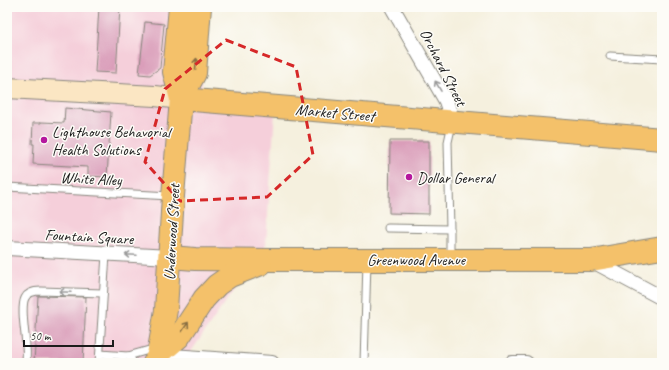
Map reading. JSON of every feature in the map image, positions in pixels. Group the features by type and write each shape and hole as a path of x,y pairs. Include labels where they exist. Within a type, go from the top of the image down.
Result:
{"main road":[{"name":"Underwood Street","path":"157,355 166,310 170,257 180,99 174,72 180,7"},
{"name":"Underwood Street","path":"180,99 195,73 200,7"},
{"name":"Market Street","path":"180,99 662,139"},
{"name":"Greenwood Avenue","path":"170,257 195,259 271,260 591,260 662,248"},
{"path":"157,355 179,337 204,299 217,285 230,276 271,260"}],"street":[{"name":"Orchard Street","path":"392,7 446,101 453,122"},
{"name":"Market Street","path":"7,88 155,96 180,99"},
{"name":"Fountain Square","path":"7,248 170,257"},
{"path":"591,260 662,298"},
{"path":"157,355 272,363"},
{"path":"512,363 526,363"}],"lane":[{"path":"610,56 662,59"},
{"path":"450,259 448,142 453,122"},
{"name":"White Alley","path":"7,188 173,196"},
{"path":"388,228 450,229"},
{"path":"100,363 106,254"},
{"path":"364,363 368,259"},
{"path":"26,363 24,301 28,294 41,291 104,293"},
{"path":"100,354 128,356 157,355"},
{"path":"128,356 134,363"}],"highlighted area":[{"path":"226,40 296,67 313,155 267,197 180,201 145,162 165,89"}],"shaded area":[{"path":"7,7 206,7 202,89 276,97 266,244 183,363 7,363"}],"building":[{"path":"99,7 120,7 116,73 95,72"},
{"path":"145,22 164,24 160,68 150,75 139,74"},
{"path":"65,108 111,112 107,177 88,176 88,167 33,164 33,123 64,123"},
{"name":"Dollar General","path":"390,141 429,141 429,214 389,213"},
{"path":"38,296 86,297 83,363 34,363"}],"place":[{"name":"Lighthouse Behavorial Health Solutions","path":"44,140"},
{"name":"Dollar General","path":"409,177"}]}
